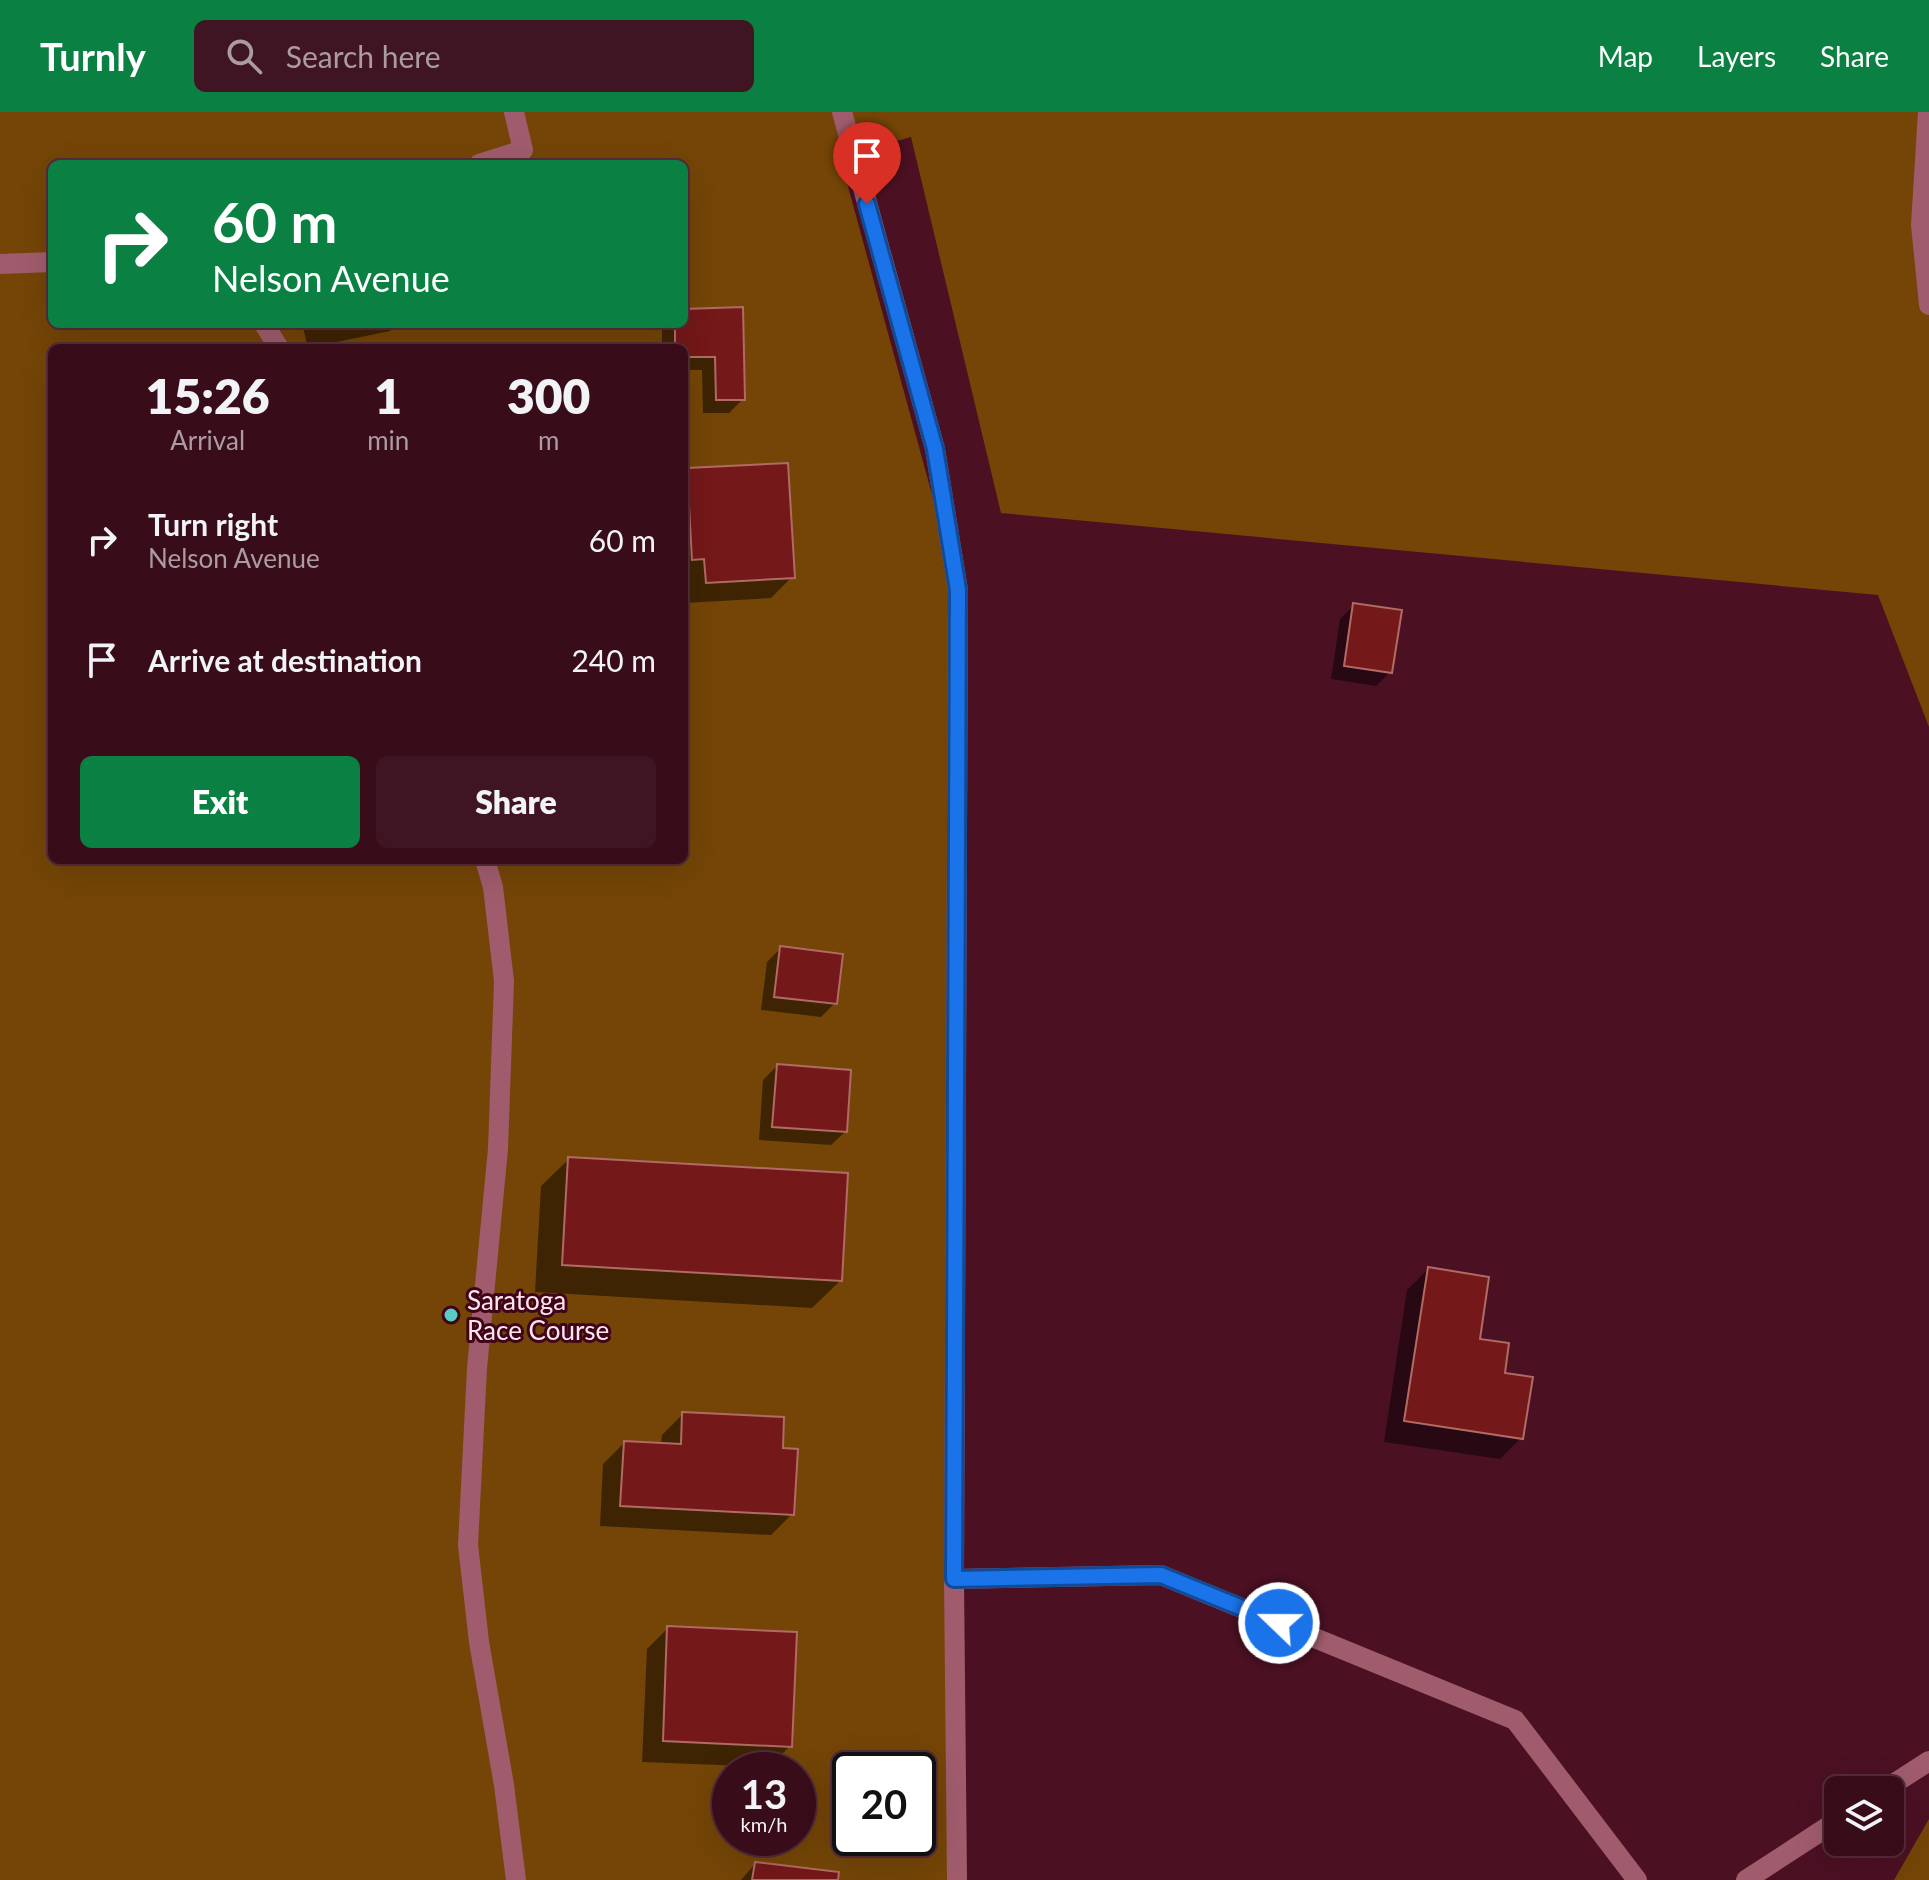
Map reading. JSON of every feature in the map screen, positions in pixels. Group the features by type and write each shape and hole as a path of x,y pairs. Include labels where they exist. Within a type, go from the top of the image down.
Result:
{"street":[{"path":"492,160 523,150 514,112"},
{"path":"842,112 935,449 958,590 954,1579 957,1880"},
{"path":"1928,112 1921,225 1929,305"},
{"path":"0,264 48,262"},
{"path":"486,864 493,887 504,981 498,1149 477,1368 468,1545 479,1642 504,1785 516,1880"},
{"path":"954,1579 1161,1575 1515,1720 1637,1880"},
{"path":"1904,1777 1929,1761"},
{"path":"1746,1880 1824,1829"}],"shaded area":[{"name":"Saratoga Race Course","path":"0,112 1929,112 1929,727 1878,595 1001,513 911,137 840,157 958,590 960,1880 0,1880"},
{"path":"1929,1819 1929,1880 1894,1880"}],"building":[{"path":"743,307 745,400 716,400 715,357 688,357 688,344 675,344 675,328 688,328 688,309"},
{"path":"788,463 795,578 706,583 704,559 692,560 688,468"},
{"path":"1353,603 1402,610 1392,673 1344,666"},
{"path":"780,946 843,954 837,1004 774,997"},
{"path":"777,1064 851,1070 847,1132 772,1127"},
{"path":"568,1157 848,1173 842,1281 562,1265"},
{"path":"1428,1267 1489,1277 1480,1339 1509,1343 1505,1373 1533,1377 1523,1439 1404,1421"},
{"path":"682,1412 784,1417 783,1448 798,1449 794,1515 620,1506 624,1441 681,1444"},
{"path":"667,1626 797,1632 792,1747 663,1741"},
{"path":"755,1862 839,1872 838,1880 752,1880"}],"place":[{"name":"Saratoga Race Course","path":"451,1315"}],"route":[{"path":"867,204 935,449 958,590 954,1579 1161,1575 1279,1623"}]}
